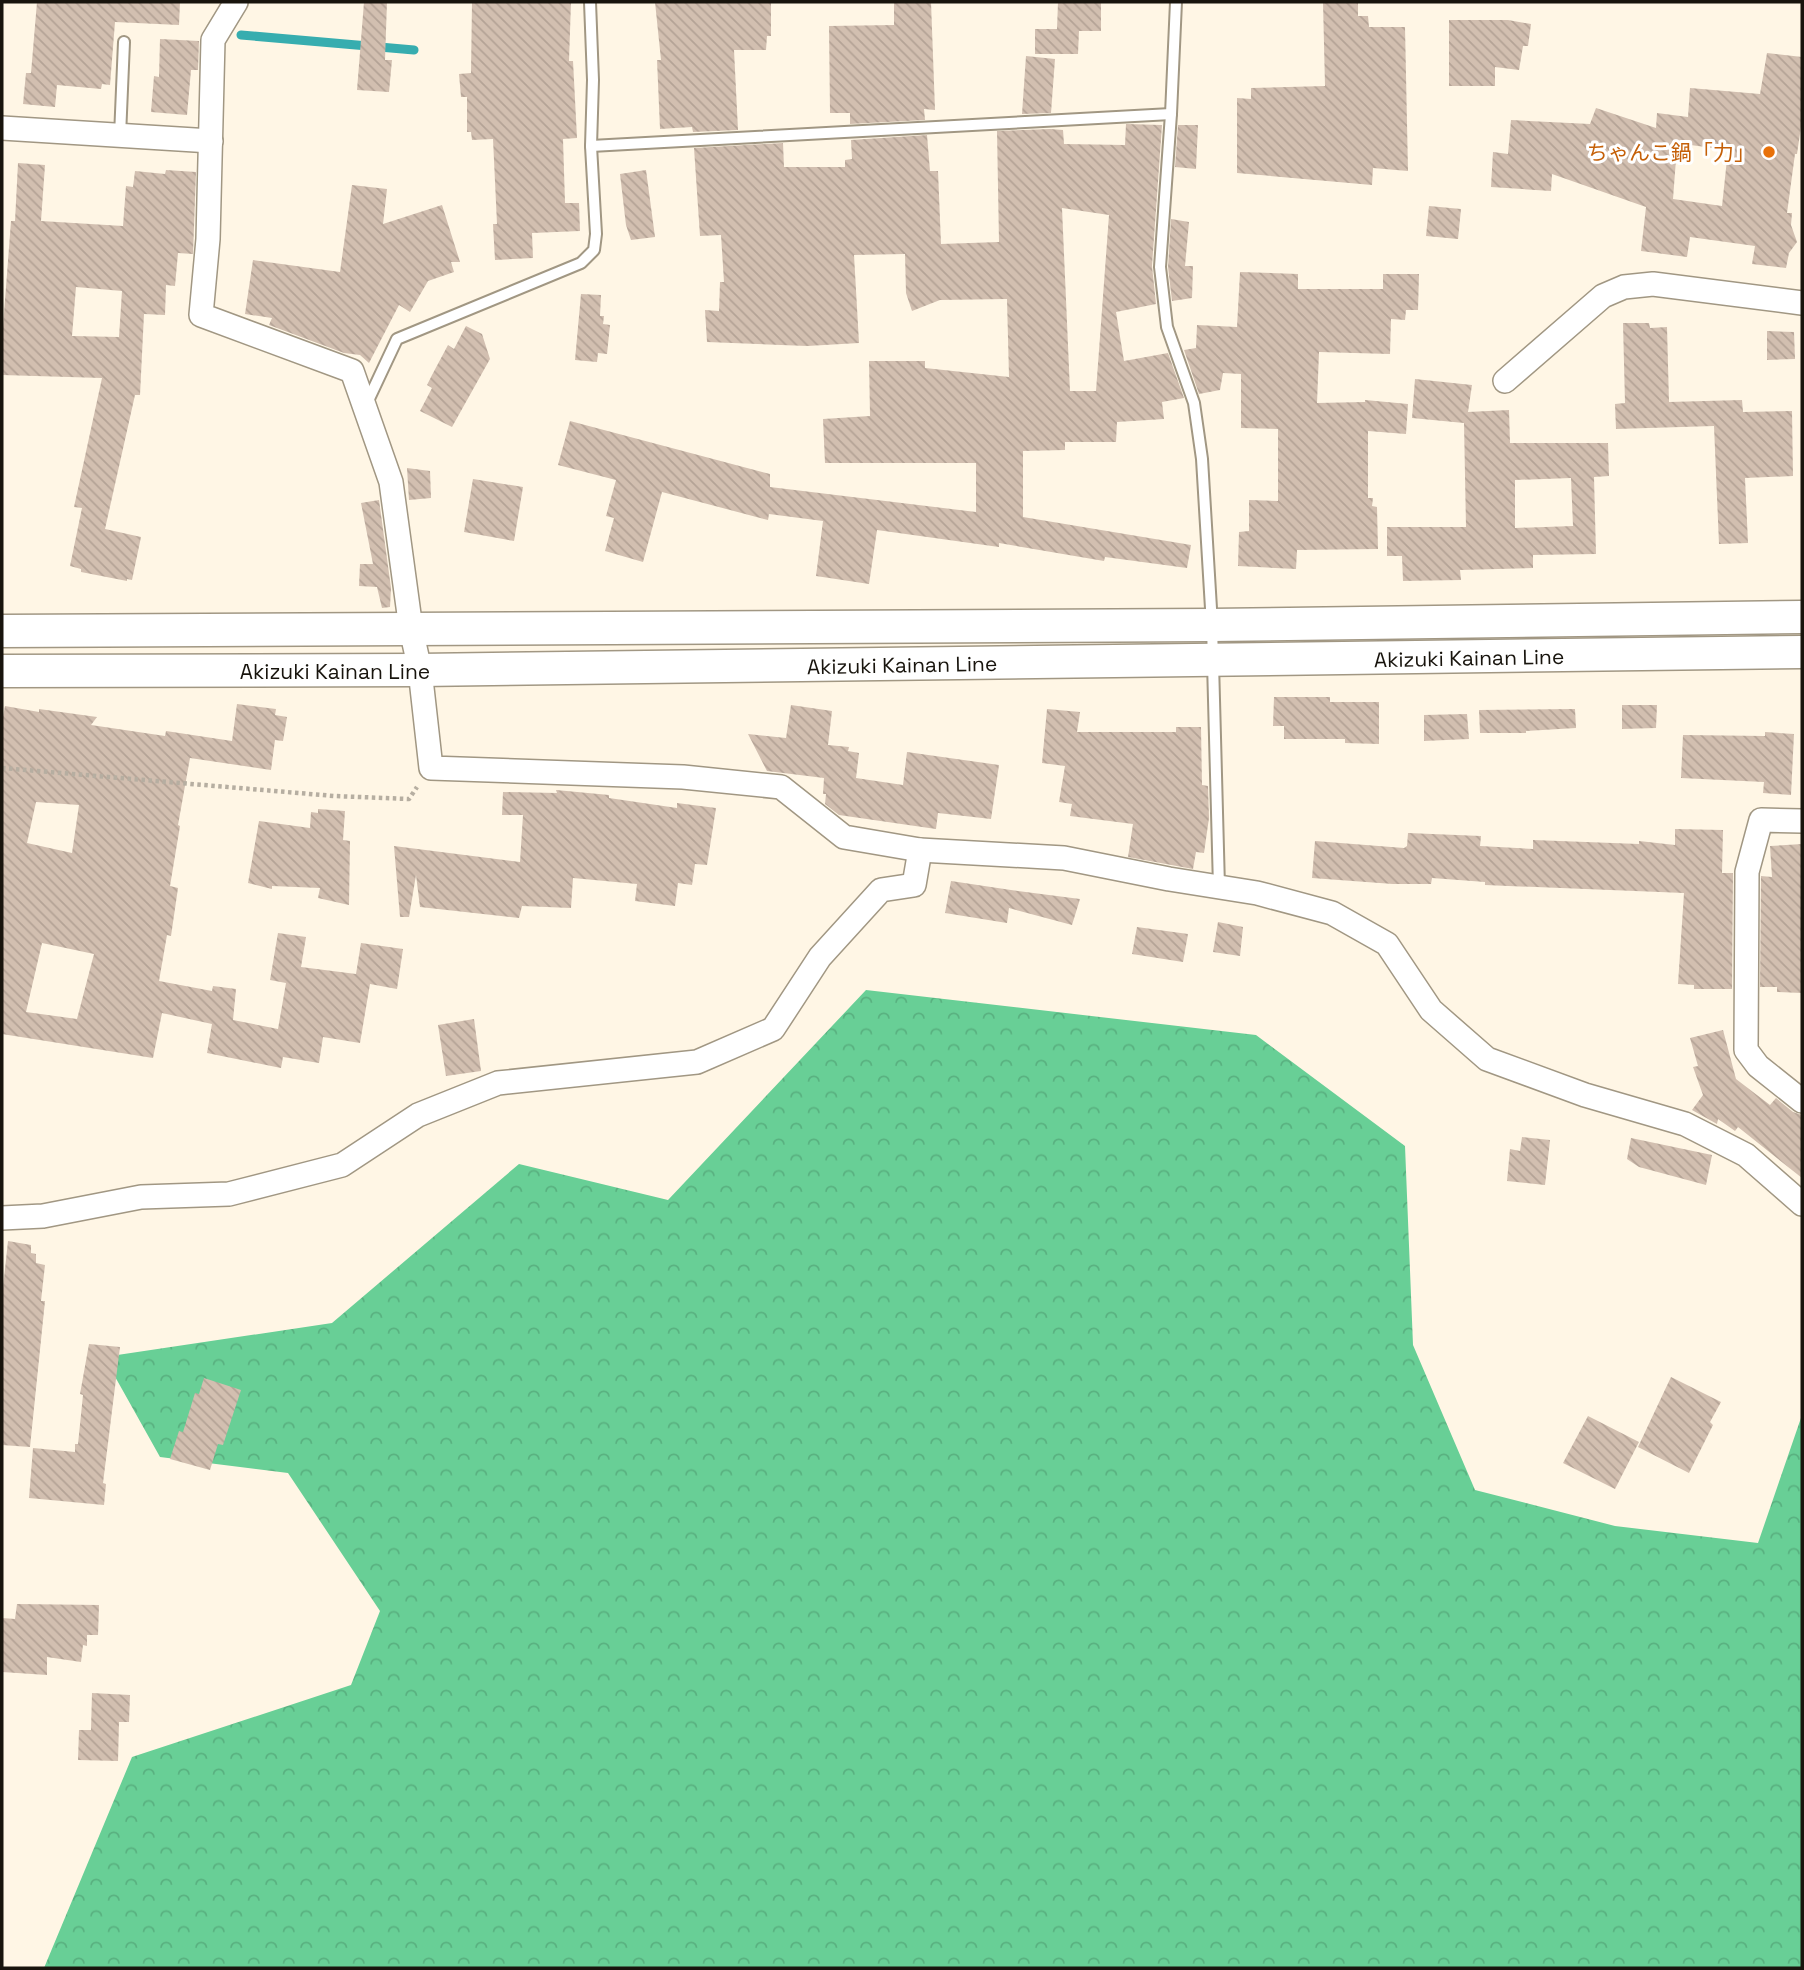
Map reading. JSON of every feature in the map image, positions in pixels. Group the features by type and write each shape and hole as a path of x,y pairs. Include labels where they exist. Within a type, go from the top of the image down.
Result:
{"main road":[{"name":"Akizuki Kainan Line","path":"2,631 1212,625 1802,617"},
{"name":"Akizuki Kainan Line","path":"2,671 421,670 1213,662 1802,652"}],"street":[{"path":"236,2 213,40 208,239 201,316 352,371 391,482 411,629 421,670 431,768 682,777 781,786 844,837 920,850 1064,858 1257,893 1332,913 1387,944 1431,1010 1487,1059 1585,1095 1685,1124 1746,1155 1802,1204"},
{"path":"2,128 211,141"},
{"path":"1505,381 1603,296 1623,287 1653,284 1802,303"},
{"path":"1802,821 1761,820 1747,872 1746,1050 1758,1066 1802,1101"},
{"path":"2,1218 43,1216 141,1197 229,1195 342,1165 418,1115 498,1083 697,1062 773,1029 820,957 881,890 914,885 920,850"}],"lane":[{"path":"365,407 397,339 581,263 594,250 596,234 591,146 593,80 590,2"},
{"path":"1176,2 1160,267 1167,327 1194,403 1202,459 1212,625 1219,887"},
{"path":"120,136 124,42"},
{"path":"591,146 1171,114"}],"path":[{"path":"2,768 334,796 409,799 431,768"}],"green space":[{"path":"866,990 1256,1035 1405,1146 1413,1345 1475,1490 1615,1526 1758,1543 1802,1415 1802,1968 44,1968 132,1757 351,1685 380,1611 288,1473 160,1457 104,1357 332,1323 519,1164 668,1200"}],"building":[{"path":"37,2 180,2 179,25 115,22 110,85 102,84 101,89 57,85 55,107 23,104 26,73 31,73"},
{"path":"364,2 387,2 385,60 392,60 389,92 357,90"},
{"path":"472,2 571,2 569,61 573,61 577,138 563,139 565,203 579,203 580,231 532,233 533,258 495,260 493,224 497,224 493,139 472,140 471,132 467,132 467,97 461,97 459,74 471,73"},
{"path":"655,2 771,2 771,36 767,36 766,50 734,50 738,130 693,132 692,127 660,129 657,60 661,60"},
{"path":"894,2 931,2 935,110 924,109 925,120 850,124 850,113 830,113 829,26 894,25"},
{"path":"1058,2 1101,2 1101,31 1079,31 1078,54 1035,54 1035,29 1057,29"},
{"path":"1323,2 1358,2 1358,16 1368,16 1369,27 1405,27 1408,171 1373,168 1372,185 1237,173 1237,98 1251,99 1251,88 1325,86"},
{"path":"1449,20 1508,20 1531,24 1528,46 1523,46 1519,70 1495,67 1495,86 1449,86"},
{"path":"160,39 199,41 198,70 191,70 187,115 151,112 154,76 159,77"},
{"path":"1767,53 1802,57 1802,120 1787,213 1792,213 1791,225 1797,242 1789,253 1786,268 1752,264 1755,246 1690,237 1687,257 1641,251 1646,207 1552,174 1551,191 1491,187 1493,152 1508,154 1511,120 1590,124 1596,108 1656,128 1657,113 1688,117 1690,88 1760,94","holes":["1683,144 1728,150 1722,206 1673,199 1677,146"]},
{"path":"1026,56 1055,59 1051,113 1022,114"},
{"path":"1126,124 1162,125 1152,266 1156,304 1116,312 1124,361 1168,353 1184,398 1162,402 1164,419 1117,422 1116,442 1065,442 1065,450 1023,451 1023,517 1191,545 1187,568 1105,557 1104,561 999,543 999,547 877,530 869,584 816,576 823,521 769,514 768,520 662,492 643,562 605,551 614,518 606,516 616,480 558,465 570,421 770,474 770,487 976,512 976,463 825,463 823,419 870,416 869,361 925,361 925,368 1009,377 1007,299 940,300 912,311 906,293 905,254 854,255 859,343 807,346 707,342 705,310 719,311 720,282 724,282 721,235 700,236 694,148 783,143 784,167 845,167 845,160 852,159 851,140 927,135 930,171 938,171 941,244 999,242 997,131 1063,130 1064,144 1125,145","holes":["1062,208 1109,215 1096,391 1070,391"]},
{"path":"1178,125 1198,125 1196,169 1175,167"},
{"path":"18,163 45,165 41,221 123,226 126,186 133,187 135,171 165,174 166,170 196,172 193,254 178,253 175,286 166,285 165,315 144,314 140,395 135,395 105,529 141,537 132,580 81,572 81,569 70,566 82,508 74,507 102,378 2,375 11,221 15,221","holes":["76,287 122,291 119,337 72,336"]},
{"path":"646,170 655,237 631,240 626,225 620,174"},
{"path":"352,185 387,189 383,224 442,205 460,262 451,262 454,272 428,281 410,312 399,305 369,363 360,355 344,353 269,325 272,318 245,314 253,260 340,272"},
{"path":"1429,206 1461,209 1458,239 1426,236"},
{"path":"1171,219 1189,222 1185,266 1193,266 1192,298 1172,301 1168,267"},
{"path":"1240,272 1298,274 1298,289 1383,289 1383,274 1419,274 1418,310 1406,310 1405,320 1391,319 1390,354 1319,352 1317,403 1365,400 1408,404 1406,434 1368,431 1368,498 1373,498 1372,506 1377,507 1378,549 1297,550 1296,569 1238,566 1239,532 1249,531 1249,500 1278,501 1278,429 1241,428 1241,374 1223,373 1220,390 1199,394 1184,350 1196,348 1197,325 1237,327"},
{"path":"581,294 601,295 600,316 604,316 603,324 610,325 607,354 598,353 597,362 575,360"},
{"path":"1623,323 1649,323 1650,328 1667,327 1669,402 1742,400 1743,412 1792,411 1793,476 1745,478 1748,543 1719,544 1714,426 1616,429 1615,404 1625,403"},
{"path":"466,326 482,334 490,359 452,427 420,411 432,388 427,385 448,345 454,349"},
{"path":"1767,331 1794,332 1795,359 1767,360"},
{"path":"1415,379 1472,385 1468,412 1509,410 1510,443 1608,443 1609,476 1594,477 1596,554 1533,555 1533,568 1460,570 1461,580 1403,581 1402,556 1387,556 1387,527 1466,527 1464,423 1412,418","holes":["1571,478 1573,526 1515,528 1515,480"]},
{"path":"407,468 430,471 431,498 409,500"},
{"path":"473,479 523,487 514,541 464,532"},
{"path":"379,500 391,588 390,607 382,608 377,587 359,586 360,564 373,564 361,503"},
{"path":"1274,697 1330,697 1330,702 1379,702 1379,744 1345,743 1345,739 1284,739 1284,726 1273,726"},
{"path":"237,704 276,709 275,715 287,717 283,741 275,740 271,770 190,758 170,886 178,888 171,936 167,935 159,981 212,991 213,986 236,989 233,1020 278,1029 286,983 270,980 278,933 306,937 301,967 356,974 361,943 403,949 397,989 370,984 360,1043 323,1037 319,1063 283,1057 281,1068 207,1053 212,1024 162,1013 153,1058 2,1034 2,722 5,706 97,717 91,725 165,736 166,731 232,741","holes":["36,802 79,805 72,853 27,843","42,943 94,954 77,1019 26,1012"]},
{"path":"791,705 832,711 828,745 849,747 848,751 859,753 856,778 903,785 907,752 999,765 991,819 938,813 936,829 839,815 825,804 824,778 767,771 748,734 786,738"},
{"path":"1622,705 1657,705 1656,728 1622,729"},
{"path":"1047,709 1080,712 1077,732 1176,732 1176,727 1201,727 1202,785 1208,786 1209,818 1204,853 1196,852 1193,869 1128,857 1133,824 1070,816 1072,804 1059,802 1065,766 1042,763"},
{"path":"1575,709 1576,728 1526,733 1480,733 1479,710"},
{"path":"1467,714 1469,739 1424,741 1424,715"},
{"path":"1765,732 1794,734 1791,795 1763,793 1764,782 1681,778 1683,735 1765,736"},
{"path":"556,790 609,795 609,798 677,808 677,803 716,808 707,865 695,864 692,885 678,883 675,906 635,901 637,884 573,878 571,908 522,906 519,918 420,907 416,875 409,917 400,917 394,846 520,862 523,815 502,815 503,792 557,793"},
{"path":"318,809 345,811 343,840 350,841 349,905 318,898 320,888 272,886 272,889 248,883 259,821 310,828 311,812 318,813"},
{"path":"1675,829 1723,830 1722,873 1733,873 1732,989 1694,989 1694,985 1678,984 1684,893 1485,885 1485,882 1432,878 1431,884 1393,884 1312,878 1315,841 1404,848 1407,846 1408,833 1481,836 1480,846 1533,849 1533,840 1639,844 1639,841 1675,845"},
{"path":"1802,844 1802,993 1777,992 1777,987 1760,987 1761,876 1772,877 1770,846"},
{"path":"951,881 1080,899 1072,925 1009,908 1007,923 945,913"},
{"path":"1218,922 1243,927 1240,956 1213,952"},
{"path":"1137,927 1188,934 1183,962 1132,954"},
{"path":"474,1019 481,1071 446,1076 438,1025"},
{"path":"1723,1030 1736,1079 1770,1105 1776,1098 1793,1112 1802,1115 1802,1178 1738,1127 1735,1131 1718,1119 1717,1124 1692,1110 1703,1095 1693,1067 1698,1066 1690,1038"},
{"path":"1522,1137 1550,1140 1545,1185 1507,1181 1510,1149 1520,1151"},
{"path":"1631,1138 1712,1155 1706,1185 1639,1167 1627,1159"},
{"path":"8,1241 31,1245 31,1253 36,1254 36,1263 45,1265 41,1301 45,1301 30,1447 2,1445 2,1297"},
{"path":"89,1344 120,1347 103,1483 106,1484 104,1505 29,1498 33,1448 75,1452 83,1395 80,1394"},
{"path":"1671,1377 1721,1402 1710,1422 1713,1425 1689,1473 1638,1447"},
{"path":"204,1378 241,1390 223,1445 218,1444 210,1470 170,1459 179,1431 183,1432 195,1393 199,1394"},
{"path":"1588,1416 1639,1442 1615,1489 1563,1463"},
{"path":"17,1604 99,1605 98,1635 87,1635 87,1646 83,1645 81,1662 47,1657 47,1675 2,1672 2,1618 15,1619"},
{"path":"92,1693 130,1695 129,1722 119,1722 118,1761 78,1760 79,1730 91,1730"}],"waterway":[{"path":"241,35 414,50"}],"place":[{"name":"ちゃんこ鍋「力」","path":"1769,152"}]}
